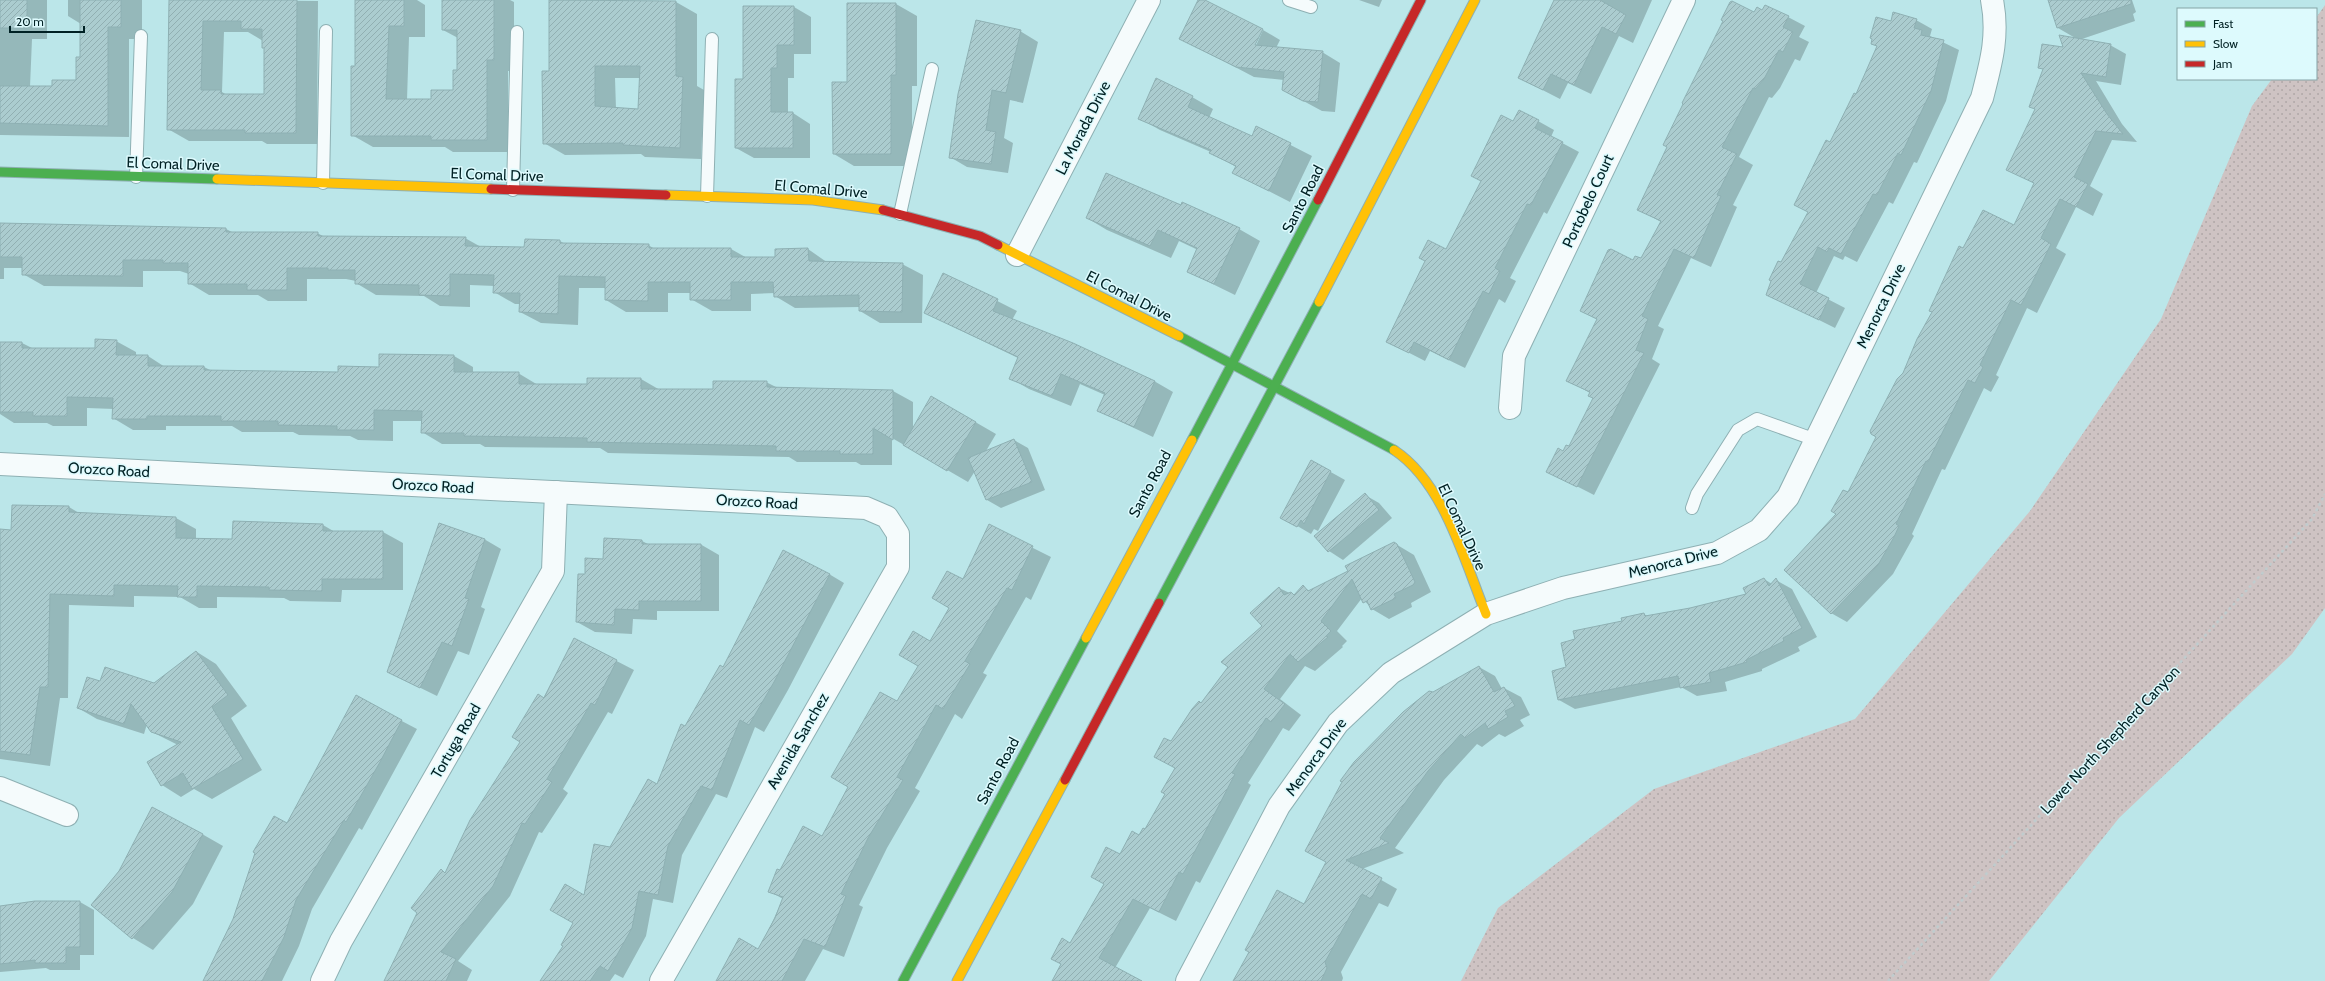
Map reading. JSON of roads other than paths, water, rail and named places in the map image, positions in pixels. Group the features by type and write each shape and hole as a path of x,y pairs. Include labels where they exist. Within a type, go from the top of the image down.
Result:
{"main road":[{"name":"Santo Road","path":"902,981 1230,365 1421,0"},
{"path":"957,981 1309,321 1475,0"},
{"name":"El Comal Drive","path":"0,172 813,200 877,208 980,236 1198,346 1230,365 1274,386 1391,448 1420,473 1438,502 1486,614"}],"street":[{"name":"La Morada Drive","path":"1017,255 1149,0"},
{"name":"Portobelo Court","path":"1510,408 1514,356 1684,0"},
{"name":"Menorca Drive","path":"1187,981 1279,806 1338,723 1391,673 1486,614 1563,588 1717,553 1759,530 1788,497 1982,98 1994,54 1994,11 1992,0"},
{"name":"Orozco Road","path":"0,464 866,508"},
{"name":"Tortuga Road","path":"322,981 341,941 554,571 556,492"},
{"name":"Avenida Sanchez","path":"661,981 898,567 898,534 887,517 866,508"},
{"path":"0,788 67,815"}],"lane":[{"path":"1289,0 1311,7"},
{"path":"323,183 326,30"},
{"path":"512,190 517,32"},
{"path":"136,176 141,36"},
{"path":"707,196 712,39"},
{"path":"900,214 932,69"},
{"path":"1692,508 1698,494 1738,430 1757,419 1816,440"}]}
